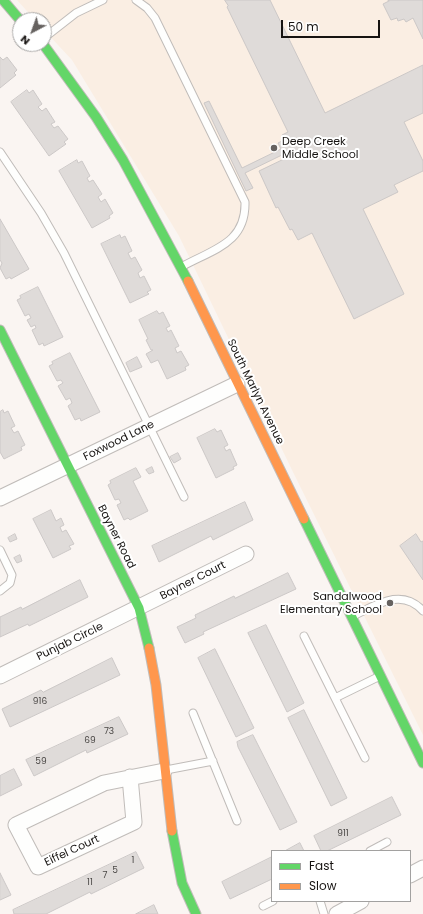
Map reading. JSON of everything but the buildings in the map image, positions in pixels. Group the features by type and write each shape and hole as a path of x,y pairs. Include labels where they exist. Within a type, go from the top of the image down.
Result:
{"street":[{"path":"3,0 13,12"},
{"name":"South Marlyn Avenue","path":"49,52 108,136 181,267 350,617 381,676 423,763"},
{"name":"Bayner Road","path":"0,330 139,608 146,630 156,686 164,771 174,845 182,883 196,914"},
{"name":"Foxwood Lane","path":"0,498 237,384"},
{"name":"Bayner Court","path":"139,608 246,554"},
{"name":"Punjab Circle","path":"0,676 139,608"},
{"name":"Eiffel Court","path":"130,777 134,822 38,867 16,825 104,783 130,777 164,771"},
{"path":"411,874 423,868"},
{"path":"337,914 359,902"}],"lane":[{"path":"52,32 76,13 103,0"},
{"path":"136,0 147,8 155,18 245,202 243,222 238,232 230,240 181,267"},
{"path":"0,152 41,213 64,253 184,497"},
{"path":"0,550 12,575 10,583 0,591"},
{"path":"350,617 390,599 400,598 410,600 423,611"},
{"path":"304,636 365,758"},
{"path":"335,698 381,676"},
{"path":"193,713 237,821"},
{"path":"164,771 213,761"},
{"path":"372,850 386,842"},
{"path":"263,906 271,902"},
{"path":"320,902 324,914"}],"shaded area":[{"name":"Deep Creek Middle School","path":"17,0 423,0 423,735 292,470 179,236 72,60 52,39 52,12 28,12"}],"traffic: fast":[{"path":"3,0 13,12"},
{"path":"49,52 96,117 123,160 188,281"},
{"path":"0,330 139,608 149,648"},
{"path":"304,519 423,763"},
{"path":"172,831 182,883 196,914"}],"traffic: slow":[{"path":"188,281 304,519"},
{"path":"149,648 156,685 172,831"}],"place":[{"name":"Deep Creek Middle School","path":"274,148"},
{"name":"Sandalwood Elementary School","path":"390,603"}]}
